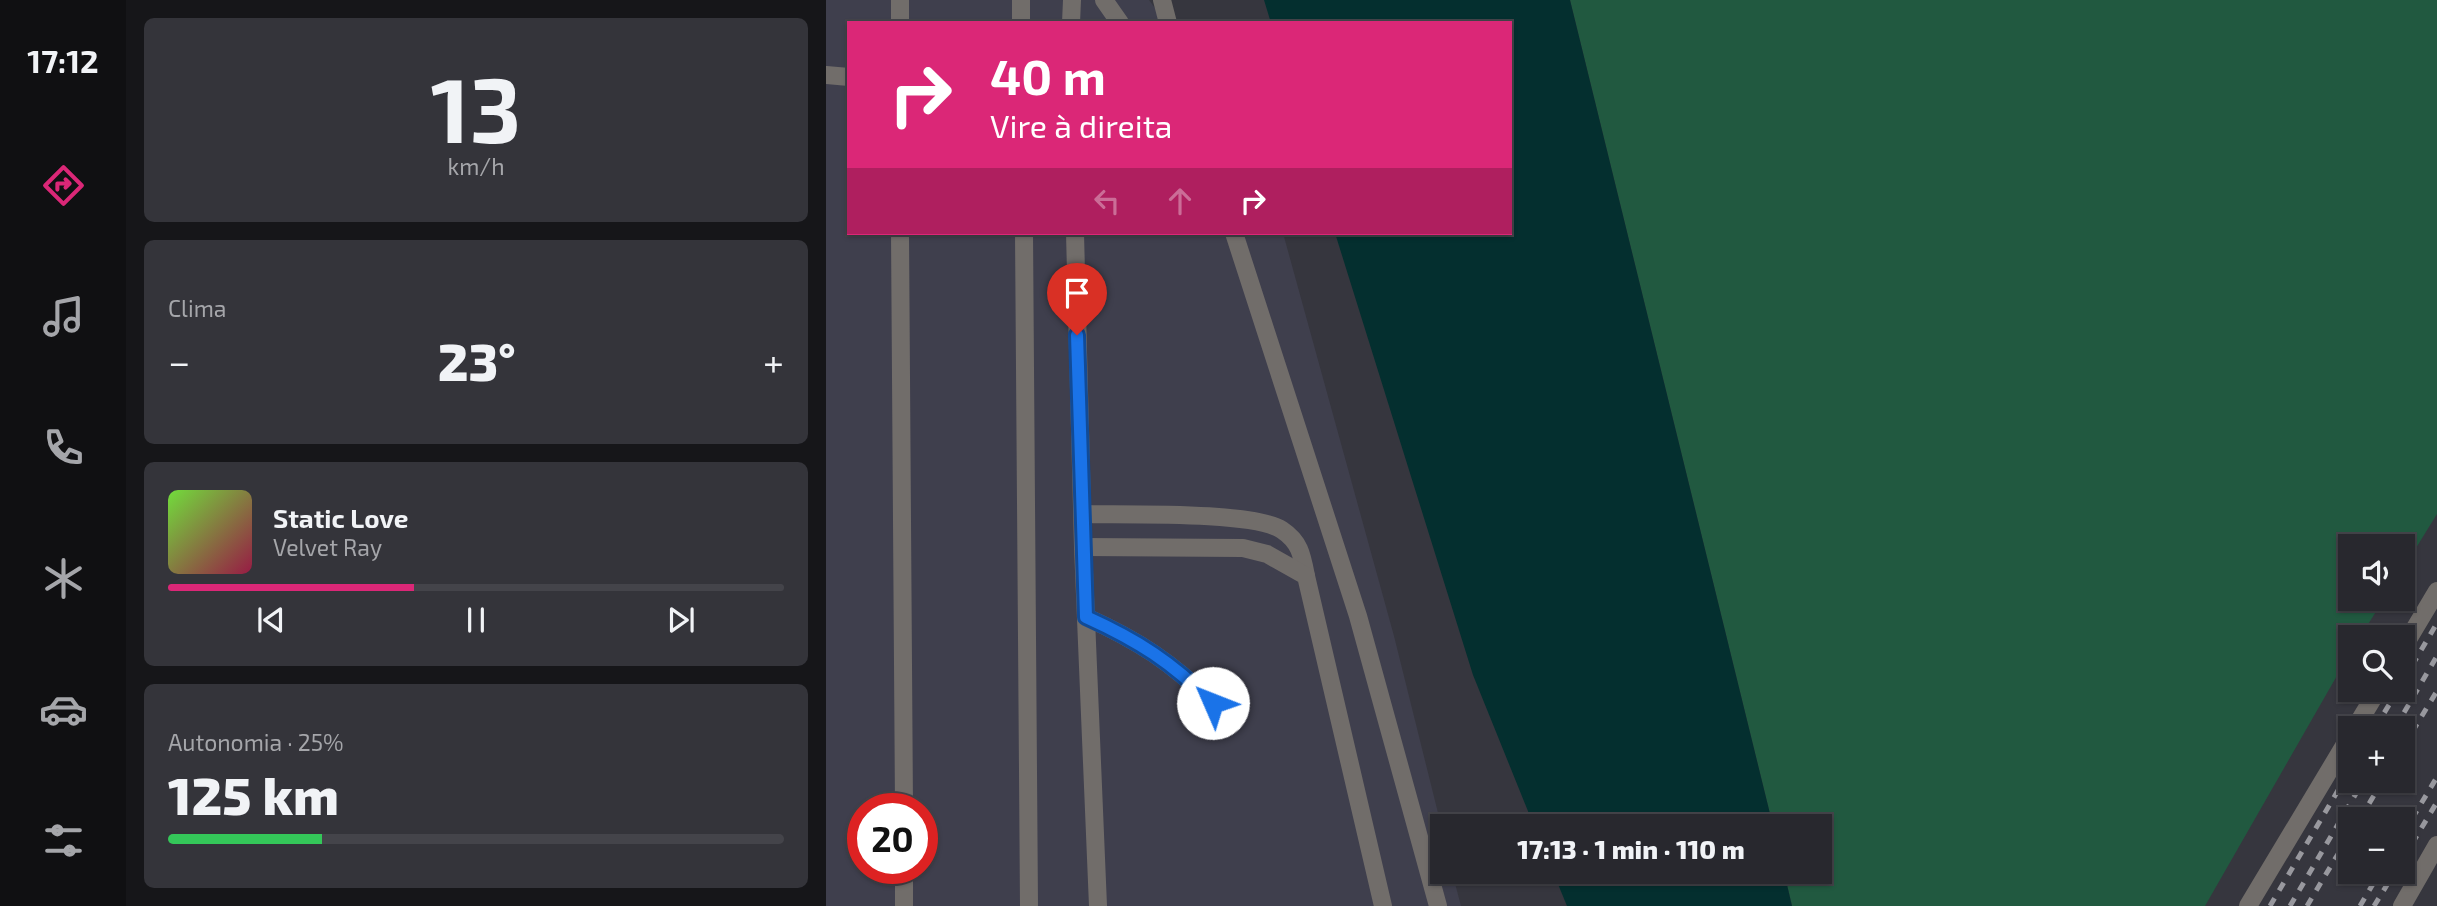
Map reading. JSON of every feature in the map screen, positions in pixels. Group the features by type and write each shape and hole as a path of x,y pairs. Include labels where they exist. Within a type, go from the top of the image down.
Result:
{"lane":[{"path":"900,0 900,21"},
{"path":"1021,0 1021,21"},
{"path":"1071,21 1072,0"},
{"path":"1104,0 1119,21"},
{"path":"1162,0 1167,21"},
{"path":"826,75 847,76"},
{"path":"900,235 904,793"},
{"path":"1024,235 1029,906"},
{"path":"1074,235 1083,547 1098,906"},
{"path":"1235,235 1357,616 1438,906"},
{"path":"1083,514 1248,519 1280,529 1300,547 1383,906"},
{"path":"1083,547 1242,548 1267,554 1306,576"},
{"path":"2415,628 2437,591"},
{"path":"1086,617 1135,639 1179,670 1213,703"},
{"path":"2248,906 2338,756"},
{"path":"2402,906 2437,845"},
{"path":"904,884 904,906"}],"shaded area":[{"path":"826,0 1149,0 1165,21 847,21 847,235 1284,235 1394,636 1438,814 1430,814 1430,884 1455,884 1461,906 826,906"},
{"path":"1264,0 1570,0 1770,814 1529,814 1473,675 1336,235 1512,235 1512,21 1270,21"},
{"path":"1558,884 1787,884 1792,906 1567,906"}],"green space":[{"path":"1570,0 2437,0 2437,514 2415,550 2415,534 2338,534 2338,611 2376,611 2368,625 2338,625 2338,674 2205,906 1792,906 1787,884 1832,884 1832,814 1770,814"}],"railway":[{"path":"2415,661 2437,623"},
{"path":"2402,716 2437,656"},
{"path":"2415,727 2437,691"},
{"path":"2382,716 2391,702"},
{"path":"2415,814 2437,777"},
{"path":"2270,906 2338,790"},
{"path":"2290,906 2356,793"},
{"path":"2367,807 2375,793"},
{"path":"2415,839 2437,802"},
{"path":"2307,906 2338,854"},
{"path":"2360,906 2373,884"},
{"path":"2374,906 2388,884"}],"route":[{"path":"1077,335 1086,617 1135,639 1179,670 1213,703"}]}
